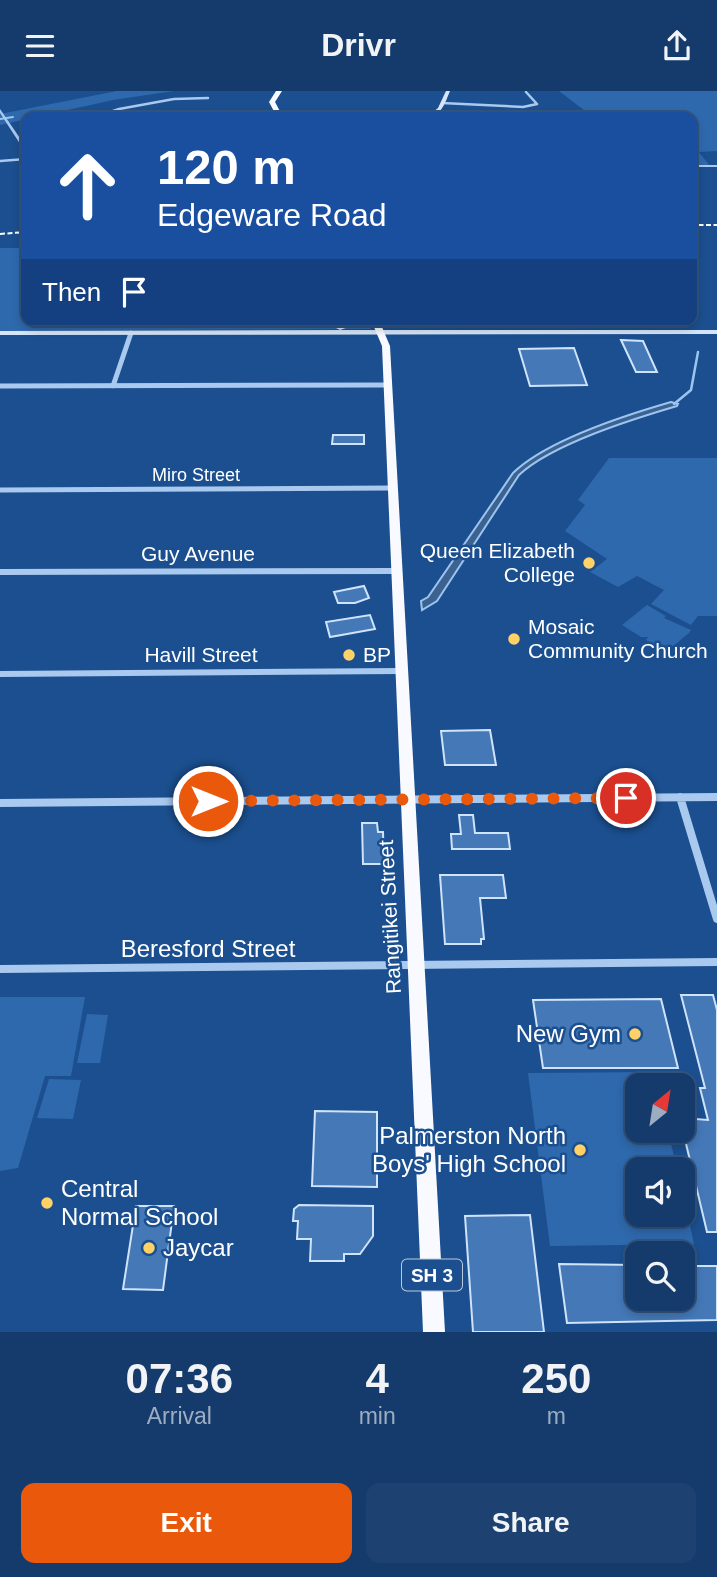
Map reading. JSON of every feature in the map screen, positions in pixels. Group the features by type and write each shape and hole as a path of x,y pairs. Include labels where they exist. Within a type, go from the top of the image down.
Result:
{"highway":[{"path":"277,112 272,102 279,91"},
{"name":"SH 3","path":"377,326 383,339"},
{"name":"Rangitikei Street","path":"383,339 435,1332"}],"main road":[{"path":"435,112 445,103 448,91"},
{"path":"439,112 454,91"},
{"path":"312,332 338,326"},
{"path":"0,333 312,332 383,339 450,333"},
{"path":"383,339 450,333 717,332"}],"street":[{"path":"445,103 523,107 537,104 526,92"},
{"path":"113,112 174,100 208,98"},
{"path":"3,116 21,143"},
{"path":"0,161 21,159"},
{"path":"697,166 716,167"},
{"path":"113,386 131,333"},
{"path":"0,386 386,385"},
{"name":"Miro Street","path":"0,490 391,488"},
{"name":"Guy Avenue","path":"0,572 396,571"},
{"name":"Havill Street","path":"0,674 401,671"},
{"path":"680,797 717,919"},
{"path":"0,803 717,797"},
{"name":"Beresford Street","path":"0,969 717,962"}],"shaded area":[{"path":"117,91 174,91 59,112 21,112 21,120 0,125 0,114"},
{"path":"559,91 717,91 717,151 699,152 709,165 697,165 697,112 586,112"},
{"path":"0,248 21,248 21,326 370,326 371,329 0,331"},
{"path":"671,402 678,404 572,443 551,453 519,475 437,601 422,610 421,601 428,597 513,473 527,461 566,440"},
{"path":"609,458 717,458 717,616 698,616 691,625 651,604 664,590 637,576 618,587 590,572 607,559 565,531 585,505 578,500"},
{"path":"647,605 666,616 664,618 691,630 666,652 646,640 648,637 641,637 622,625"},
{"path":"0,997 85,997 71,1076 45,1076 18,1168 0,1171"},
{"path":"87,1014 108,1015 100,1063 77,1063"},
{"path":"655,1072 625,1073 625,1143 671,1143 674,1157 625,1157 625,1227 690,1227 693,1241 625,1241 625,1245 550,1246 528,1073"},
{"path":"49,1079 81,1080 73,1119 37,1118"}],"building":[{"path":"621,340 643,341 657,372 636,372"},
{"path":"574,348 587,385 530,386 519,349"},
{"path":"333,435 364,435 364,444 332,444"},
{"path":"364,586 369,598 355,603 338,603 334,592"},
{"name":"BP","path":"370,615 375,629 330,637 326,622"},
{"path":"490,730 496,765 445,765 441,731"},
{"path":"459,815 473,815 475,833 508,833 510,849 452,849 451,834 461,834"},
{"path":"362,823 377,823 378,832 383,832 384,864 363,864"},
{"path":"440,875 503,875 506,898 480,898 484,939 481,939 481,944 445,944"},
{"path":"681,995 713,995 717,1010 717,1232 707,1232 695,1182 695,1157 689,1157 686,1143 695,1143 695,1119 708,1120 700,1088 705,1088"},
{"path":"661,999 678,1068 543,1068 533,1000"},
{"path":"315,1111 377,1112 377,1187 312,1186"},
{"path":"299,1205 373,1206 373,1236 360,1254 344,1254 344,1261 310,1261 311,1239 297,1239 298,1221 293,1221 294,1209"},
{"name":"Jaycar","path":"136,1206 174,1206 163,1290 123,1289"},
{"path":"530,1215 544,1332 473,1332 465,1216"},
{"path":"559,1264 625,1265 625,1311 695,1311 695,1266 717,1266 717,1320 567,1323"}],"waterway":[{"path":"0,119 13,117"},
{"path":"674,404 691,390 698,352"}],"railway":[{"path":"697,225 717,225"},
{"path":"0,234 21,232"}],"place":[{"name":"Queen Elizabeth College","path":"589,563"},
{"name":"Mosaic Community Church","path":"514,639"},
{"name":"BP","path":"349,655"},
{"name":"New Gym","path":"635,1034"},
{"name":"Palmerston North Boys' High School","path":"580,1150"},
{"name":"Central Normal School","path":"47,1203"},
{"name":"Jaycar","path":"149,1248"}],"route":[{"path":"208,801 626,798"}]}
